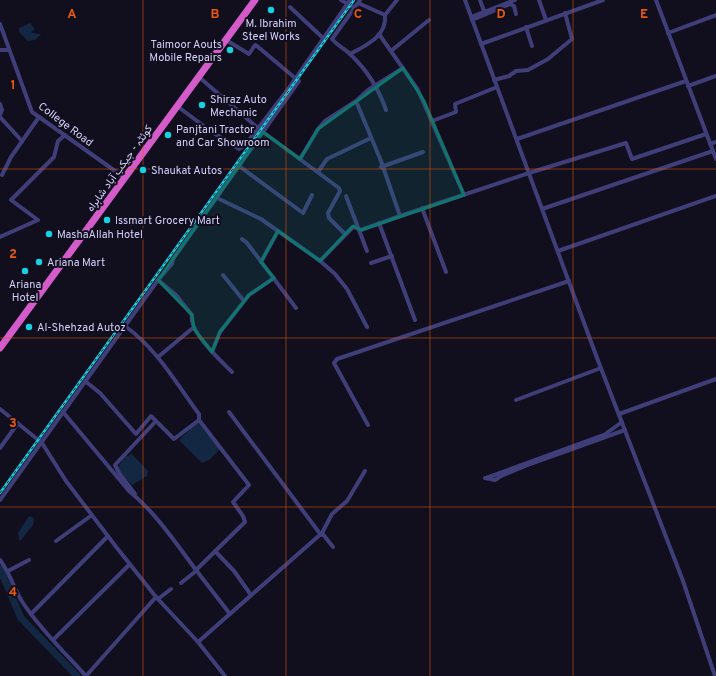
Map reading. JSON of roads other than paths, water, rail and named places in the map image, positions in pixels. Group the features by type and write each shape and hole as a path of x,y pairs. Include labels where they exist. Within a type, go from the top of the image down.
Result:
{"highway":[{"name":"کوئٹہ - جیکب آباد شاہراہ","path":"0,348 255,0"}],"street":[{"path":"341,0 349,2 355,8"},
{"path":"350,54 379,34 384,28 385,15 397,0"},
{"path":"465,0 601,368 683,581 715,676"},
{"path":"480,0 484,11"},
{"path":"471,18 506,1 515,0"},
{"path":"539,0 546,20"},
{"path":"586,0 588,5"},
{"path":"481,44 603,0"},
{"path":"656,0 716,159"},
{"path":"177,106 208,130 239,149 246,144 258,128 349,2"},
{"path":"385,15 359,2 332,39 341,49 350,54 375,86 386,110"},
{"path":"471,18 510,4 514,6 516,14"},
{"path":"290,7 324,38"},
{"path":"494,80 509,76 516,71 528,70 555,55 572,39 565,14"},
{"path":"668,33 716,15"},
{"path":"391,51 429,20"},
{"name":"College Road","path":"0,24 32,112 125,178"},
{"path":"526,27 532,46"},
{"path":"379,34 418,90 464,195"},
{"path":"226,40 250,54 255,45 257,46 295,78"},
{"path":"0,50 9,50"},
{"path":"300,159 318,128 375,86 403,68"},
{"path":"688,86 716,76"},
{"path":"199,77 258,128"},
{"path":"0,500 158,280 172,264 173,259 299,81"},
{"path":"517,139 686,81"},
{"path":"432,121 456,112 455,104 497,87"},
{"path":"356,101 400,216"},
{"path":"0,104 2,110 0,116 22,141"},
{"path":"2,175 22,141 39,117"},
{"path":"263,132 339,188 340,191 328,213 329,218 345,234"},
{"path":"320,261 345,234 354,227 359,230 379,224 529,172 626,143 632,159 706,134"},
{"path":"0,236 38,220 10,200 54,157 58,141 65,135"},
{"path":"318,172 326,159 371,138"},
{"path":"710,144 716,142"},
{"path":"542,209 713,151"},
{"path":"382,167 423,152"},
{"path":"239,166 303,213 312,195"},
{"path":"346,196 367,251"},
{"path":"558,251 716,196"},
{"path":"216,198 260,219 320,261 335,274 347,288 367,327"},
{"path":"422,208 446,272"},
{"path":"379,224 415,320"},
{"path":"261,262 278,231"},
{"path":"242,240 247,243 296,308"},
{"path":"372,263 392,256"},
{"path":"223,275 244,301"},
{"path":"212,352 220,332 249,295 274,278"},
{"path":"158,280 179,299 192,314 191,319 194,327 212,352 232,372"},
{"path":"368,425 334,363 337,358 399,339 569,281"},
{"path":"85,381 100,393 136,434 151,416 174,439 199,420 200,414 158,357 140,337 125,326"},
{"path":"158,357 194,327"},
{"path":"516,400 601,368"},
{"path":"619,414 716,379"},
{"path":"0,408 42,443 66,481 108,536 157,598 198,642 225,676"},
{"path":"63,412 129,491 140,500"},
{"path":"229,412 321,534 333,547"},
{"path":"182,583 245,522 243,516 233,502 249,485 226,452 199,420"},
{"path":"156,421 115,465 119,473 175,541 230,614"},
{"path":"622,422 604,435 485,478 495,480 500,476 530,464 625,430"},
{"path":"0,448 18,423"},
{"path":"198,642 321,534 330,517 347,502 365,471"},
{"path":"56,541 92,515"},
{"path":"31,614 108,536"},
{"path":"216,551 251,596"},
{"path":"0,560 8,571 22,601 31,614 86,676 157,598 171,589"},
{"path":"8,571 29,560"},
{"path":"53,640 130,564"}],"water":[{"path":"30,23 35,29 31,32 32,33 41,34 35,40 28,41 19,32 19,28"},
{"path":"198,423 218,446 219,450 210,459 202,463 179,440"},
{"path":"132,454 148,471 147,476 132,485 121,474 118,467 125,457"},
{"path":"29,516 34,518 33,525 21,540 19,540 18,533"}],"waterway":[{"path":"0,569 21,618 77,676"}],"railway":[{"path":"0,493 354,0"}],"place":[{"name":"M. Ibrahim Steel Works","path":"271,10"},
{"name":"Taimoor Aouts Mobile Repairs","path":"230,50"},
{"name":"Shiraz Auto Mechanic","path":"202,105"},
{"name":"Panjtani Tractor and Car Showroom","path":"168,135"},
{"name":"Shaukat Autos","path":"143,170"},
{"name":"Issmart Grocery Mart","path":"107,220"},
{"name":"MashaAllah Hotel","path":"49,234"},
{"name":"Ariana Mart","path":"39,262"},
{"name":"Ariana Hotel","path":"25,271"},
{"name":"Al-Shehzad Autoz","path":"29,327"}]}
